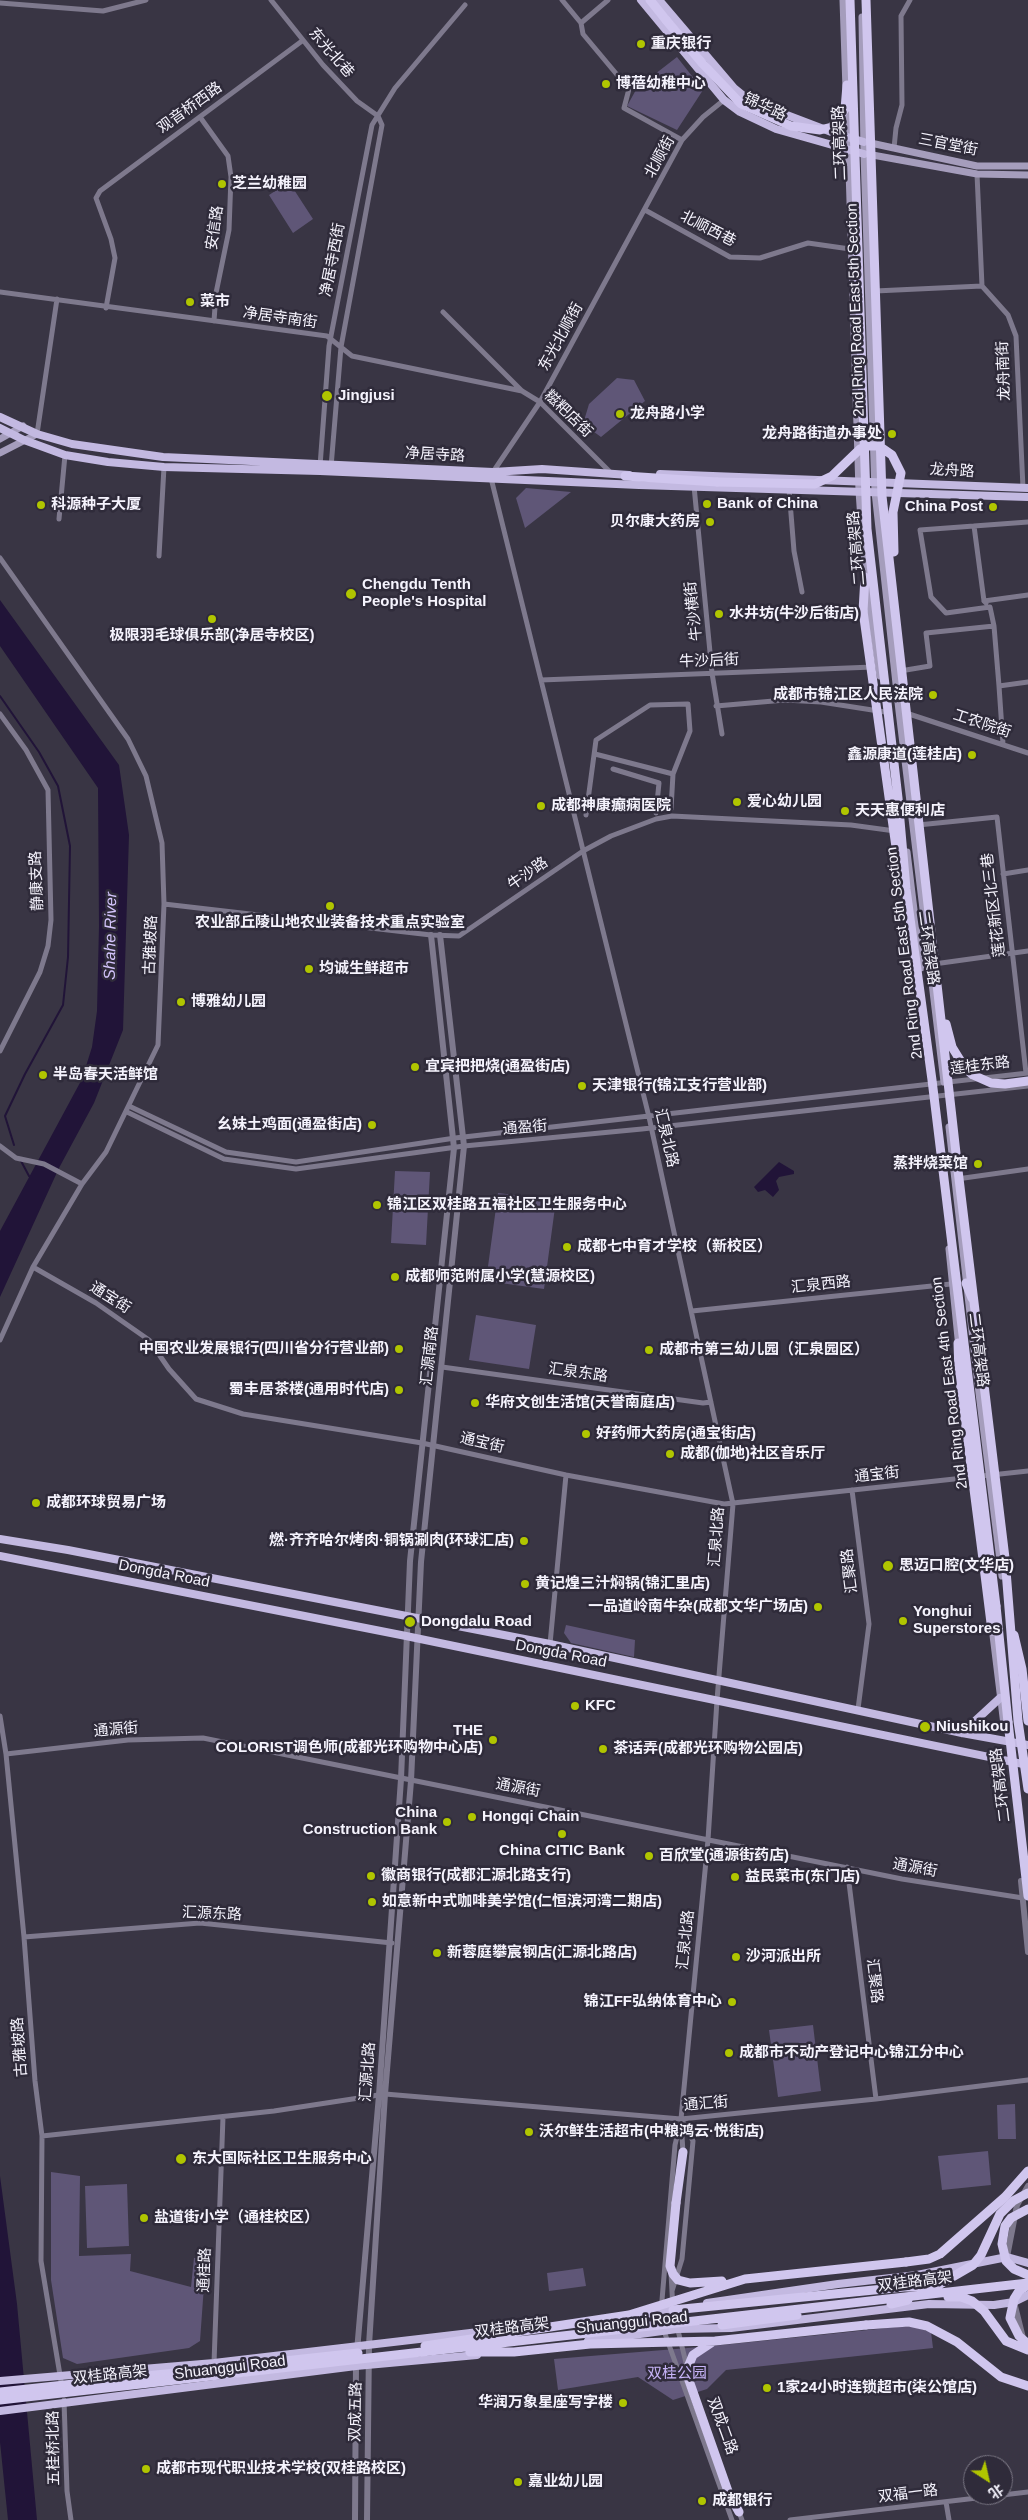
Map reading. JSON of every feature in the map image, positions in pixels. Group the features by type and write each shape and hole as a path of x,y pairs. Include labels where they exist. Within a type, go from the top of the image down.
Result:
{"highway":[{"path":"650,0 703,64 741,104 791,126 820,130 832,127 845,109 846,18 849,0"},
{"name":"二环高架路","path":"849,0 867,529 897,789 906,889 954,1284 995,1598 1025,1897"},
{"name":"二环高架路","path":"866,0 882,496 937,985 1005,1558 1018,1721 1028,1790"},
{"path":"625,476 717,482 815,484 832,476 855,452 864,447 879,446 892,455 901,473 892,520 899,617 899,654"},
{"path":"865,576 863,611 899,880 906,889"},
{"path":"937,985 952,1047 965,1068 991,1083 1005,1084 1027,1076"},
{"path":"966,1283 980,1318 983,1339 1007,1529 1005,1558"},
{"path":"954,1284 959,1373 992,1631"},
{"path":"1011,1621 1022,1669 1028,1721"},
{"path":"683,2152 670,2266 675,2277 690,2283 745,2279 934,2257 1005,2197 1028,2170"},
{"path":"891,2304 935,2291 973,2265 981,2255 1000,2214 1013,2201 1028,2193"},
{"path":"1028,2209 1011,2218 1006,2226 1002,2244 1006,2261 1014,2269 1028,2276"},
{"name":"双桂路高架","path":"935,2291 1028,2276"},
{"path":"425,2349 630,2315 718,2285 745,2279"},
{"path":"1028,2284 1019,2291 1014,2299 1010,2318 1019,2336 1028,2344"},
{"name":"双桂路高架","path":"0,2399 935,2291 1028,2284"},
{"path":"673,2310 904,2287 961,2297 978,2305 1006,2341 1028,2349"},
{"path":"722,2326 934,2297 961,2297"},
{"path":"425,2349 514,2352 590,2344 715,2341 866,2325 921,2324 950,2337 1001,2377 1028,2386"},
{"path":"715,2341 692,2355 686,2372 729,2494 741,2516"},
{"name":"双桂路高架","path":"0,2392 425,2349"}],"main road":[{"name":"锦华路","path":"641,0 724,100 740,112 776,129 864,154"},
{"name":"锦华路","path":"659,0 734,88 750,101 864,142"},
{"name":"2nd Ring Road East 5th Section","path":"843,0 859,491 865,576 904,832 937,1096"},
{"name":"2nd Ring Road East 5th Section","path":"862,0 864,154 870,291 875,492 898,710 945,1095"},
{"name":"三官堂街","path":"864,142 977,166 1028,166"},
{"name":"三官堂街","path":"864,154 977,174 1028,175"},
{"name":"净居寺路","path":"0,417 37,434 72,444 163,457 320,467"},
{"path":"0,439 23,426"},
{"name":"净居寺路","path":"0,428 24,440 66,454 108,462 164,468 331,467 789,490 1028,498"},
{"path":"0,453 37,434"},
{"name":"净居寺路","path":"492,475 542,469 611,473 625,476 640,474 875,481"},
{"name":"龙舟路","path":"875,481 1025,488"},
{"name":"2nd Ring Road East 4th Section","path":"945,1095 966,1283 990,1476 1027,1744 1028,1764"},
{"name":"2nd Ring Road East 4th Section","path":"937,1096 954,1284 993,1614 992,1631 1007,1741 1014,1763 1028,1874"},
{"name":"Dongda Road","path":"0,1539 68,1550 550,1644 962,1733 1027,1744"},
{"name":"Dongda Road","path":"0,1556 406,1636 1014,1763 1028,1764"},
{"path":"962,1733 1000,1698"},
{"path":"1021,1881 1028,1869"},
{"path":"1007,2256 1028,2263"},
{"name":"Shuanggui Road","path":"0,2381 214,2363 661,2312 726,2299 948,2270 1007,2256"},
{"path":"948,2270 950,2304"},
{"name":"Shuanggui Road","path":"0,2411 43,2404 65,2403 356,2366 457,2358 677,2329 725,2329 929,2304 994,2305 1014,2302 1028,2295"},
{"path":"677,2329 722,2326"}],"street":[{"path":"33,0 34,6"},
{"path":"0,3 103,11 146,0"},
{"name":"东光北巷","path":"271,0 302,40 357,101 378,116"},
{"path":"562,0 581,23 583,34 629,89 624,108 682,140"},
{"path":"581,23 608,0"},
{"path":"894,148 896,128 902,105 901,16 910,0"},
{"name":"净居寺西街","path":"320,467 331,340 372,125 395,88 465,5"},
{"name":"观音桥西路","path":"106,308 115,258 111,239 96,198 100,191 302,40"},
{"name":"北顺街","path":"645,210 682,140 703,117 724,100"},
{"name":"净居寺西街","path":"331,467 341,347 382,124 378,116"},
{"name":"安信路","path":"200,118 228,156 231,178 229,230 216,293 214,321"},
{"path":"870,291 982,286 977,174"},
{"name":"北顺西巷","path":"645,210 730,257 760,258 808,243 850,249"},
{"name":"东光北顺街","path":"492,475 540,402 645,210"},
{"name":"龙舟南街","path":"982,286 1008,315 1016,336 1025,488"},
{"name":"净居寺南街","path":"0,292 57,298 106,308 326,336 352,356 522,391"},
{"path":"37,434 57,298"},
{"name":"糍粑店街","path":"443,312 522,391 540,402 611,473"},
{"path":"58,520 66,454"},
{"path":"159,556 164,468"},
{"name":"汇泉北路","path":"492,475 651,1128 732,1504 708,1840 681,2119 674,2155 661,2312"},
{"name":"牛沙横街","path":"694,485 712,674 722,734"},
{"path":"789,490 794,551 802,592"},
{"path":"990,607 946,613 931,597 920,530 1028,522"},
{"path":"974,526 984,601 990,607 994,626 1003,744"},
{"name":"古雅坡路","path":"0,558 128,739 146,776 162,843 164,904 158,1045 106,1152 82,1184 33,1267 0,1340"},
{"path":"984,601 1028,595"},
{"path":"894,672 930,666 926,633 994,626"},
{"name":"牛沙后街","path":"541,680 878,667"},
{"path":"999,686 1028,682"},
{"path":"716,706 785,700 821,702 886,712"},
{"path":"586,815 596,740 650,705 688,704 690,731 673,774 671,809"},
{"name":"工农院街","path":"898,710 1028,753"},
{"name":"静康支路","path":"0,714 26,750 48,790 51,920 48,946 40,972 0,1051"},
{"path":"595,754 673,774"},
{"path":"613,769 659,783 656,813"},
{"name":"牛沙路","path":"164,904 440,936 459,936 583,851 611,836 656,819 672,816 851,825 904,832"},
{"name":"莲花新区北三巷","path":"912,825 997,817 1027,1076"},
{"path":"1004,874 1028,870"},
{"name":"汇源南路","path":"401,1778 410,1562 455,1138 431,935"},
{"name":"汇源南路","path":"411,1781 421,1562 464,1146 440,936"},
{"path":"929,964 1028,951"},
{"name":"莲桂东路","path":"935,1084 1027,1076"},
{"name":"通盈街","path":"128,1109 226,1152 296,1162 455,1138 935,1084"},
{"name":"莲桂东路","path":"937,1096 1028,1086"},
{"name":"通盈街","path":"128,1109 224,1159 296,1169 464,1146 651,1128 937,1096"},
{"path":"0,1146 16,1158 44,1164 82,1184"},
{"path":"954,1179 1028,1169"},
{"name":"通宝街","path":"33,1267 96,1303 149,1340 169,1369 196,1398 243,1414 434,1445 566,1475 732,1504 1028,1471"},
{"name":"汇泉西路","path":"692,1312 954,1284"},
{"name":"汇泉东路","path":"442,1368 703,1403 711,1402"},
{"path":"550,1644 566,1475"},
{"name":"汇聚路","path":"852,1490 869,1624 858,1709"},
{"name":"古雅坡路","path":"0,1716 6,1754 24,1937 35,2081 42,2136 41,2261 60,2375"},
{"name":"通源街","path":"6,1754 128,1740 203,1738 411,1781 543,1805 902,1879 1025,1897"},
{"name":"汇源北路","path":"369,2365 389,1943 401,1778"},
{"name":"汇源北路","path":"356,2366 398,1944 411,1781"},
{"name":"汇聚路","path":"847,1867 876,2099"},
{"path":"1021,1881 1025,1897 1028,1952"},
{"name":"汇源东路","path":"24,1937 200,1923 398,1944"},
{"name":"通汇街","path":"42,2136 223,2117 382,2095 681,2119 876,2099 1028,2080"},
{"name":"通桂路","path":"214,2363 223,2117"},
{"path":"671,2296 682,2259 693,2140 681,2119"},
{"name":"汇泉北路","path":"673,2310 670,2280 684,2165 681,2119"},
{"path":"1007,2256 1017,2205 1028,2186"},
{"path":"1014,2302 1024,2343 1028,2349"},
{"name":"双成二路","path":"673,2310 684,2357 741,2516"},
{"name":"双成二路","path":"661,2312 664,2331 732,2520"},
{"name":"双成五路","path":"367,2520 369,2365"},
{"name":"双成五路","path":"355,2520 356,2366"},
{"path":"0,2399 40,2393 55,2387 60,2375"},
{"name":"五桂桥北路","path":"60,2375 65,2403 67,2491 71,2520"},
{"name":"双福一路","path":"790,2520 1028,2492"},
{"path":"946,2502 949,2520"}],"green space":[{"path":"677,57 703,90 677,130 627,106 637,88"},
{"path":"289,182 313,219 293,233 269,195"},
{"path":"617,378 634,380 645,401 601,437 583,424 589,404"},
{"path":"526,488 571,492 525,528 516,498"},
{"path":"395,1171 430,1172 426,1245 391,1243"},
{"path":"498,1193 556,1200 544,1289 486,1281"},
{"path":"476,1315 536,1325 529,1369 469,1360"},
{"path":"566,1625 635,1640 634,1657 571,1643 564,1633"},
{"path":"813,2025 821,2091 778,2097 769,2030"},
{"path":"1015,2104 1016,2139 998,2139 997,2105"},
{"path":"988,2151 991,2185 942,2190 938,2156"},
{"path":"51,2172 80,2176 79,2256 131,2254 130,2271 191,2287 194,2258 206,2258 200,2341 189,2348 77,2364 63,2358 51,2280"},
{"path":"127,2184 129,2246 87,2248 85,2186"},
{"path":"583,2268 586,2286 549,2291 547,2273"},
{"name":"双桂公园","path":"897,2327 914,2327 931,2332 933,2348 726,2370 707,2389 673,2400 638,2377 558,2390 554,2359 712,2346"}],"water":[{"name":"Shahe River","path":"0,600 119,765 129,835 123,1030 94,1103 59,1168 0,1297 0,1231 82,1079 92,1047 97,1011 99,926 98,788 0,646"},
{"path":"779,1162 794,1171 794,1174 779,1177 776,1181 779,1190 773,1197 765,1190 758,1192 754,1187"},
{"path":"0,2176 17,2304 37,2520 8,2520 0,2442"}],"waterway":[{"path":"0,696 39,752 58,786 70,846 68,957 63,1005 25,1074 5,1116 14,1145"},
{"path":"21,1161 29,1176"}],"place":[{"name":"重庆银行","path":"641,44"},
{"name":"博蓓幼稚中心","path":"606,84"},
{"name":"芝兰幼稚园","path":"222,184"},
{"name":"菜市","path":"190,302"},
{"name":"Jingjusi","path":"327,396"},
{"name":"龙舟路小学","path":"620,414"},
{"name":"龙舟路街道办事处","path":"892,434"},
{"name":"Bank of China","path":"707,504"},
{"name":"科源种子大厦","path":"41,505"},
{"name":"China Post","path":"993,507"},
{"name":"贝尔康大药房","path":"710,522"},
{"name":"Chengdu Tenth People's Hospital","path":"351,594"},
{"name":"水井坊(牛沙后街店)","path":"719,614"},
{"name":"极限羽毛球俱乐部(净居寺校区)","path":"212,619"},
{"name":"成都市锦江区人民法院","path":"933,695"},
{"name":"鑫源康道(莲桂店)","path":"972,755"},
{"name":"爱心幼儿园","path":"737,802"},
{"name":"成都神康癫痫医院","path":"541,806"},
{"name":"天天惠便利店","path":"845,811"},
{"name":"农业部丘陵山地农业装备技术重点实验室","path":"330,906"},
{"name":"均诚生鲜超市","path":"309,969"},
{"name":"博雅幼儿园","path":"181,1002"},
{"name":"宜宾把把烧(通盈街店)","path":"415,1067"},
{"name":"半岛春天活鲜馆","path":"43,1075"},
{"name":"天津银行(锦江支行营业部)","path":"582,1086"},
{"name":"幺妹土鸡面(通盈街店)","path":"372,1125"},
{"name":"蒸拌烧菜馆","path":"978,1164"},
{"name":"锦江区双桂路五福社区卫生服务中心","path":"377,1205"},
{"name":"成都七中育才学校（新校区）","path":"567,1247"},
{"name":"成都师范附属小学(慧源校区)","path":"395,1277"},
{"name":"中国农业发展银行(四川省分行营业部)","path":"399,1349"},
{"name":"成都市第三幼儿园（汇泉园区）","path":"649,1350"},
{"name":"蜀丰居茶楼(通用时代店)","path":"399,1390"},
{"name":"华府文创生活馆(天誉南庭店)","path":"475,1403"},
{"name":"好药师大药房(通宝街店)","path":"586,1434"},
{"name":"成都(伽地)社区音乐厅","path":"670,1454"},
{"name":"成都环球贸易广场","path":"36,1503"},
{"name":"燃·齐齐哈尔烤肉·铜锅涮肉(环球汇店)","path":"524,1541"},
{"name":"思迈口腔(文华店)","path":"888,1566"},
{"name":"黄记煌三汁焖锅(锦汇里店)","path":"525,1584"},
{"name":"一品道岭南牛杂(成都文华广场店)","path":"818,1607"},
{"name":"Yonghui Superstores","path":"903,1621"},
{"name":"Dongdalu Road","path":"410,1622"},
{"name":"KFC","path":"575,1706"},
{"name":"Niushikou","path":"925,1727"},
{"name":"THE COLORIST调色师(成都光环购物中心店)","path":"493,1740"},
{"name":"茶话弄(成都光环购物公园店)","path":"603,1749"},
{"name":"Hongqi Chain","path":"472,1817"},
{"name":"China Construction Bank","path":"447,1822"},
{"name":"China CITIC Bank","path":"562,1834"},
{"name":"百欣堂(通源街药店)","path":"649,1856"},
{"name":"徽商银行(成都汇源北路支行)","path":"371,1876"},
{"name":"益民菜市(东门店)","path":"735,1877"},
{"name":"如意新中式咖啡美学馆(仁恒滨河湾二期店)","path":"372,1902"},
{"name":"新蓉庭攀宸钢店(汇源北路店)","path":"437,1953"},
{"name":"沙河派出所","path":"736,1957"},
{"name":"锦江FF弘纳体育中心","path":"732,2002"},
{"name":"成都市不动产登记中心锦江分中心","path":"729,2053"},
{"name":"沃尔鲜生活超市(中粮鸿云·悦街店)","path":"529,2132"},
{"name":"东大国际社区卫生服务中心","path":"181,2159"},
{"name":"盐道街小学（通桂校区）","path":"144,2218"},
{"name":"1家24小时连锁超市(柒公馆店)","path":"767,2388"},
{"name":"华润万象星座写字楼","path":"623,2403"},
{"name":"成都市现代职业技术学校(双桂路校区)","path":"146,2469"},
{"name":"嘉业幼儿园","path":"518,2482"},
{"name":"成都银行","path":"702,2501"}]}
